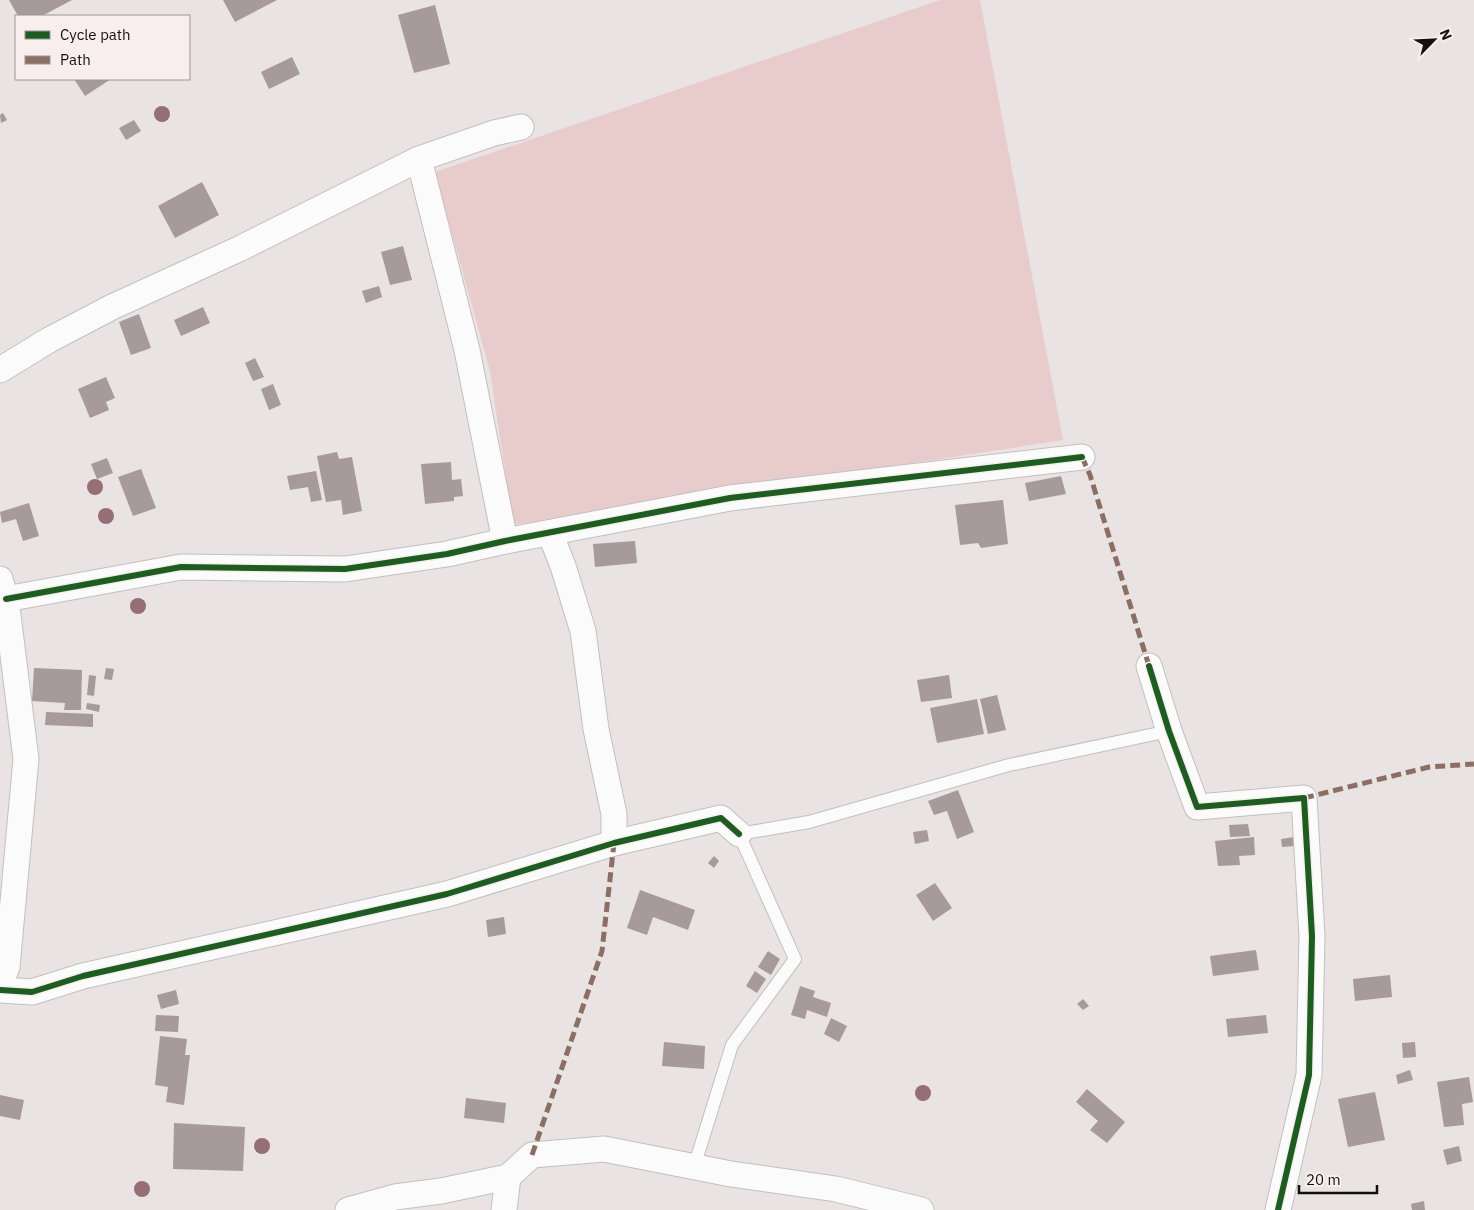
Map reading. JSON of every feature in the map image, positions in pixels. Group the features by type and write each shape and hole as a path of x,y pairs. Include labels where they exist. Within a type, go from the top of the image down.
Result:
{"street":[{"path":"0,370 49,340 112,307 240,249 419,159 494,133 521,126"},
{"path":"419,159 467,350 505,541"},
{"path":"0,984 7,967 26,759 3,589 181,567 345,569 447,554 730,498 1082,457"},
{"path":"550,533 563,566 583,631 596,729 614,814 614,843"},
{"path":"1149,666 1169,731 1197,807 1304,798 1312,936 1309,1075 1278,1210"},
{"path":"0,990 32,992 92,974 447,894 614,843 720,818 739,834"},
{"path":"348,1210 395,1197 441,1191 508,1177 532,1155 604,1149 731,1174 836,1189 921,1210"},
{"path":"504,1210 508,1177"}],"lane":[{"path":"694,1167 732,1045 795,959 739,834 809,822 1009,764 1169,731"}],"shaded area":[{"path":"940,0 980,0 1063,440 513,525 490,371 435,172"}],"building":[{"path":"9,0 72,0 44,15 17,15"},
{"path":"223,0 277,0 235,22"},
{"path":"435,5 450,64 414,73 398,15"},
{"path":"292,57 300,74 269,89 261,72"},
{"path":"75,80 109,80 85,96"},
{"path":"3,113 7,120 1,123 0,115"},
{"path":"134,120 141,131 126,140 119,128"},
{"path":"202,182 219,215 175,238 158,206"},
{"path":"403,246 412,280 390,285 381,252"},
{"path":"379,286 382,297 366,303 362,291"},
{"path":"203,307 210,323 181,336 174,320"},
{"path":"139,314 151,348 131,355 119,322"},
{"path":"255,358 264,377 253,381 245,363"},
{"path":"106,377 115,398 106,402 109,410 90,418 78,389"},
{"path":"273,384 281,405 269,410 261,389"},
{"path":"337,452 339,459 352,457 362,511 343,515 341,500 326,502 317,456"},
{"path":"107,458 113,473 97,479 91,464"},
{"path":"451,462 452,480 461,479 463,496 454,497 454,501 425,504 421,464"},
{"path":"141,469 156,508 133,516 118,477"},
{"path":"316,471 322,500 311,502 308,487 290,490 287,476"},
{"path":"1061,476 1066,494 1029,501 1025,483"},
{"path":"1003,500 1008,544 981,548 978,543 960,545 955,505"},
{"path":"29,503 39,536 23,541 16,519 2,523 0,512"},
{"path":"635,541 637,563 595,567 593,544"},
{"path":"34,668 82,670 81,710 64,710 65,703 32,701"},
{"path":"106,668 114,669 112,680 104,679"},
{"path":"89,675 96,676 94,696 87,695"},
{"path":"949,675 952,698 921,702 917,680"},
{"path":"997,695 1006,730 988,734 980,699"},
{"path":"977,699 984,734 937,743 930,708"},
{"path":"87,703 100,705 99,712 86,709"},
{"path":"46,712 93,714 93,727 45,725"},
{"path":"958,790 974,832 957,839 947,811 934,815 928,801"},
{"path":"1248,824 1250,836 1230,837 1229,825"},
{"path":"927,830 929,841 915,844 913,832"},
{"path":"1254,837 1255,855 1239,856 1240,865 1218,866 1215,841"},
{"path":"1294,837 1295,846 1282,847 1281,839"},
{"path":"714,856 719,861 714,868 708,863"},
{"path":"935,883 952,908 933,921 916,895"},
{"path":"640,890 695,910 688,930 653,917 647,935 627,928"},
{"path":"504,917 506,934 488,937 486,920"},
{"path":"1256,950 1259,970 1213,976 1210,956"},
{"path":"768,951 780,959 771,975 758,967"},
{"path":"755,971 766,979 757,993 746,986"},
{"path":"1390,975 1392,997 1355,1001 1353,979"},
{"path":"800,986 815,991 813,997 831,1003 827,1017 807,1010 805,1019 791,1015"},
{"path":"176,990 179,1004 161,1009 157,995"},
{"path":"1083,999 1089,1006 1083,1010 1077,1004"},
{"path":"156,1015 179,1016 178,1032 155,1031"},
{"path":"1266,1015 1268,1033 1228,1037 1226,1019"},
{"path":"831,1018 847,1026 839,1042 824,1034"},
{"path":"160,1036 187,1039 185,1055 190,1055 184,1105 166,1102 168,1087 155,1085"},
{"path":"664,1042 705,1046 704,1069 662,1066"},
{"path":"1415,1042 1416,1057 1403,1058 1402,1043"},
{"path":"1410,1070 1413,1080 1398,1084 1396,1075"},
{"path":"1469,1077 1473,1102 1462,1104 1464,1125 1444,1127 1437,1082"},
{"path":"1087,1089 1125,1122 1107,1143 1090,1130 1098,1121 1076,1102"},
{"path":"1375,1092 1385,1140 1348,1147 1338,1099"},
{"path":"0,1095 24,1100 20,1120 0,1116"},
{"path":"466,1098 506,1103 504,1123 464,1118"},
{"path":"174,1123 245,1127 243,1171 173,1169"},
{"path":"1459,1146 1462,1161 1447,1165 1443,1150"},
{"path":"1424,1201 1425,1210 1412,1210 1411,1204"}],"marked path":[{"path":"1082,457 1090,475 1149,666"},
{"path":"1304,798 1429,767 1474,764"},
{"path":"532,1155 602,951 614,843"}],"cycle path":[{"path":"6,599 181,567 345,569 447,554 730,498 1082,457"},
{"path":"1149,666 1169,731 1197,807 1304,798 1312,936 1309,1075 1278,1210"},
{"path":"0,990 32,992 83,976 447,894 614,843 721,818 739,834"}]}
